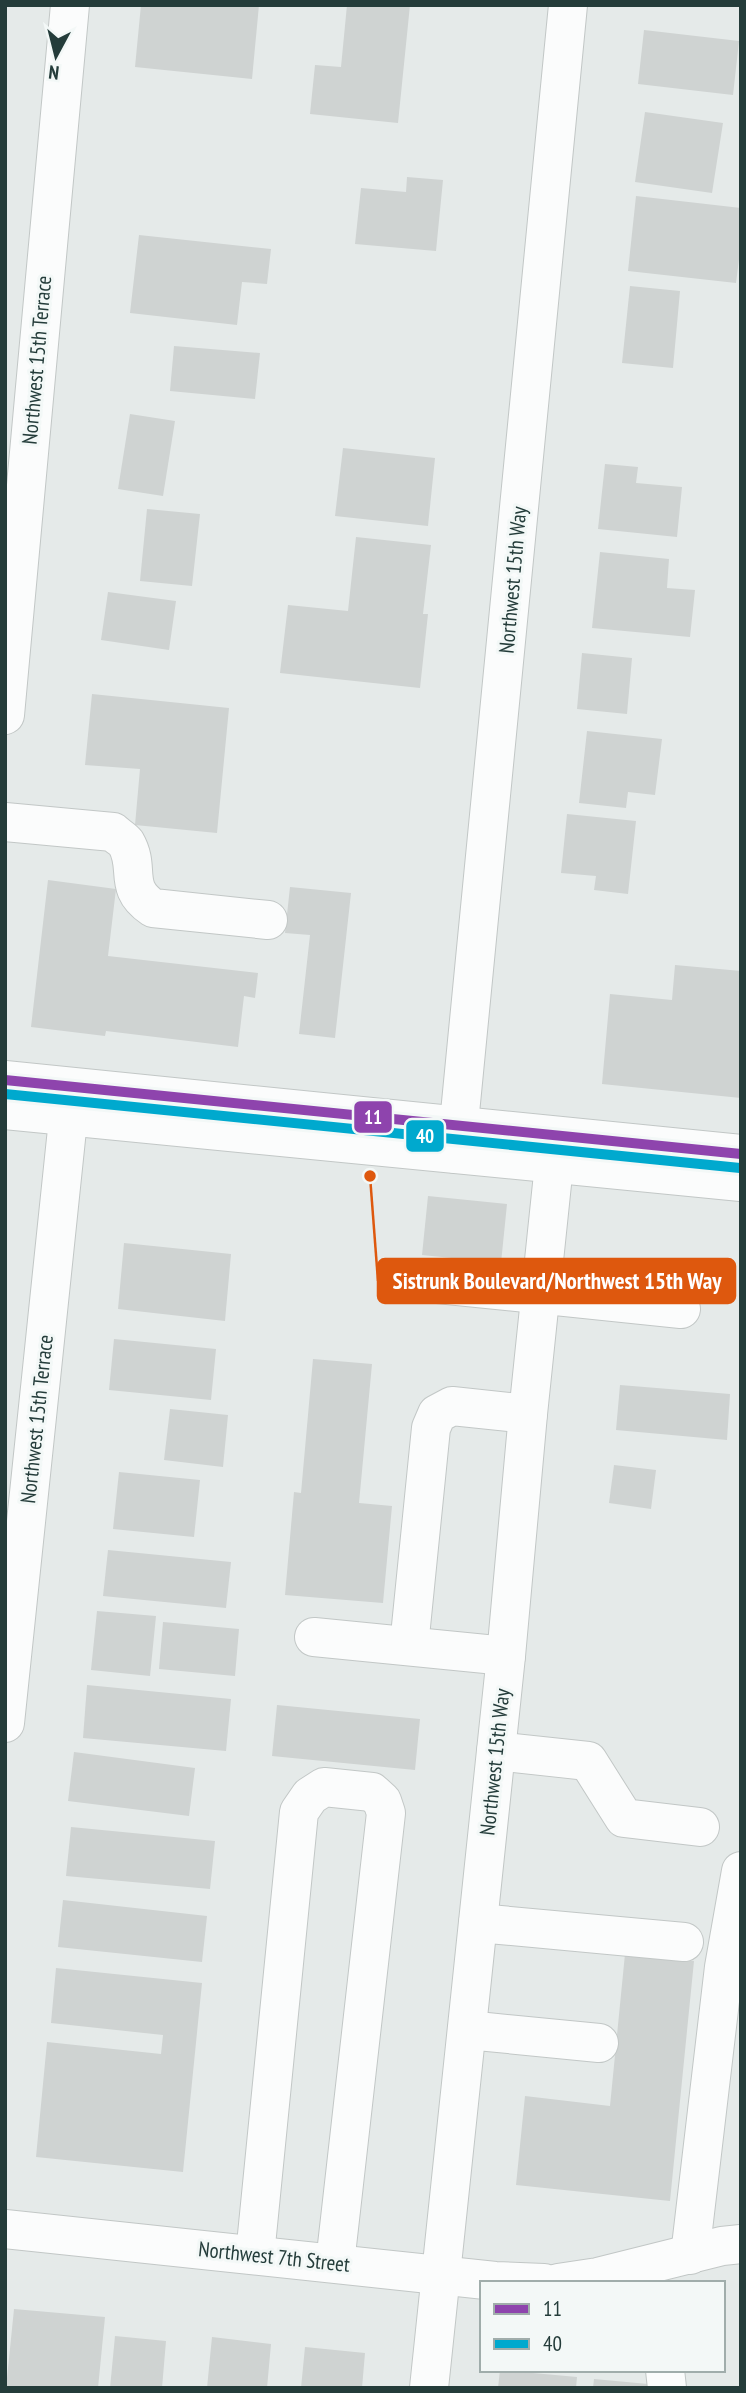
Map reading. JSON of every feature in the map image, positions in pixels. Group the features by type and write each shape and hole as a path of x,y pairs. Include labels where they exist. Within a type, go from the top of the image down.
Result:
{"street":[{"name":"Northwest 15th Terrace","path":"5,715 69,5"},
{"name":"Northwest 15th Way","path":"458,1141 568,5"},
{"path":"5,822 113,832 125,842 131,859 134,884 142,900 153,908 268,920"},
{"path":"5,1080 70,1101 458,1141 555,1150 741,1154"},
{"name":"Northwest 15th Terrace","path":"5,1723 70,1101"},
{"path":"5,1110 70,1101"},
{"name":"Northwest 15th Way","path":"429,2388 506,1656 555,1150"},
{"path":"555,1150 741,1182"},
{"path":"418,1282 681,1309"},
{"path":"410,1646 431,1428 437,1414 452,1406 528,1414"},
{"path":"314,1637 506,1656"},
{"path":"496,1751 588,1761 624,1818 700,1827"},
{"path":"255,2255 299,1812 310,1796 324,1787 372,1792 382,1801 386,1813 335,2263"},
{"path":"691,2255 724,1967 741,1871"},
{"path":"478,1923 684,1942"},
{"path":"467,2030 599,2043"},
{"name":"Northwest 7th Street","path":"5,2230 495,2281"},
{"path":"571,2281 640,2275 691,2255 722,2246 741,2244"}],"building":[{"path":"141,5 259,5 252,79 135,67"},
{"path":"347,5 410,5 398,123 310,114 315,65 341,67"},
{"path":"644,30 739,41 733,95 638,84"},
{"path":"645,112 723,123 712,193 635,182"},
{"path":"407,177 443,180 436,251 355,244 361,188 406,192"},
{"path":"636,196 741,208 741,243 736,283 628,271"},
{"path":"139,235 271,249 267,284 242,282 237,325 130,313"},
{"path":"630,286 680,291 673,368 622,363"},
{"path":"174,346 260,353 255,399 170,391"},
{"path":"130,414 175,421 163,496 118,489"},
{"path":"343,448 435,458 428,526 335,516"},
{"path":"605,464 638,467 636,483 682,487 677,537 598,529"},
{"path":"147,509 200,514 192,586 140,581"},
{"path":"356,537 431,545 423,614 428,614 420,688 280,673 288,605 348,611"},
{"path":"600,552 669,559 667,588 695,590 690,637 592,628"},
{"path":"108,592 176,601 169,650 101,640"},
{"path":"582,653 632,658 627,714 577,709"},
{"path":"92,694 229,708 217,833 135,825 140,769 85,765"},
{"path":"587,731 662,739 655,795 628,792 626,808 579,803"},
{"path":"567,814 636,821 628,894 594,890 596,876 561,873"},
{"path":"48,880 116,889 108,956 258,973 255,998 244,996 238,1047 106,1031 105,1036 31,1027"},
{"path":"290,887 351,893 335,1038 299,1034 310,935 285,933"},
{"path":"675,965 741,971 741,1098 602,1084 610,994 672,1000"},
{"path":"428,1196 507,1204 501,1263 422,1255"},
{"path":"124,1243 231,1254 225,1321 118,1309"},
{"path":"114,1339 216,1349 211,1400 109,1390"},
{"path":"313,1359 372,1364 359,1503 392,1506 383,1603 285,1595 294,1492 301,1493"},
{"path":"620,1385 730,1394 727,1440 616,1430"},
{"path":"170,1409 228,1415 223,1467 164,1460"},
{"path":"614,1465 656,1470 651,1509 609,1503"},
{"path":"119,1472 200,1480 194,1537 113,1529"},
{"path":"108,1550 231,1562 226,1608 103,1596"},
{"path":"97,1611 156,1616 150,1676 91,1670"},
{"path":"163,1622 239,1629 235,1676 159,1669"},
{"path":"87,1685 231,1699 226,1751 83,1738"},
{"path":"277,1705 420,1719 415,1770 272,1756"},
{"path":"74,1752 195,1768 189,1816 68,1801"},
{"path":"71,1827 215,1841 210,1889 66,1876"},
{"path":"63,1900 207,1916 202,1962 58,1947"},
{"path":"625,1954 694,1961 670,2201 516,2185 525,2096 610,2106"},
{"path":"56,1968 202,1983 183,2172 36,2157 47,2042 161,2054 163,2035 51,2023"},
{"path":"14,2309 105,2317 98,2388 6,2388"},
{"path":"115,2336 166,2341 162,2388 110,2388"},
{"path":"212,2337 271,2344 267,2388 207,2388"},
{"path":"305,2347 365,2353 362,2388 301,2388"},
{"path":"500,2372 577,2377 576,2388 498,2388"},
{"path":"594,2379 648,2384 648,2388 593,2388"}],"transit line":[{"name":"11","path":"5,1080 741,1154"},
{"name":"40","path":"5,1094 740,1168"}],"place":[{"name":"Sistrunk Boulevard/Northwest 15th Way","path":"370,1176"}]}
